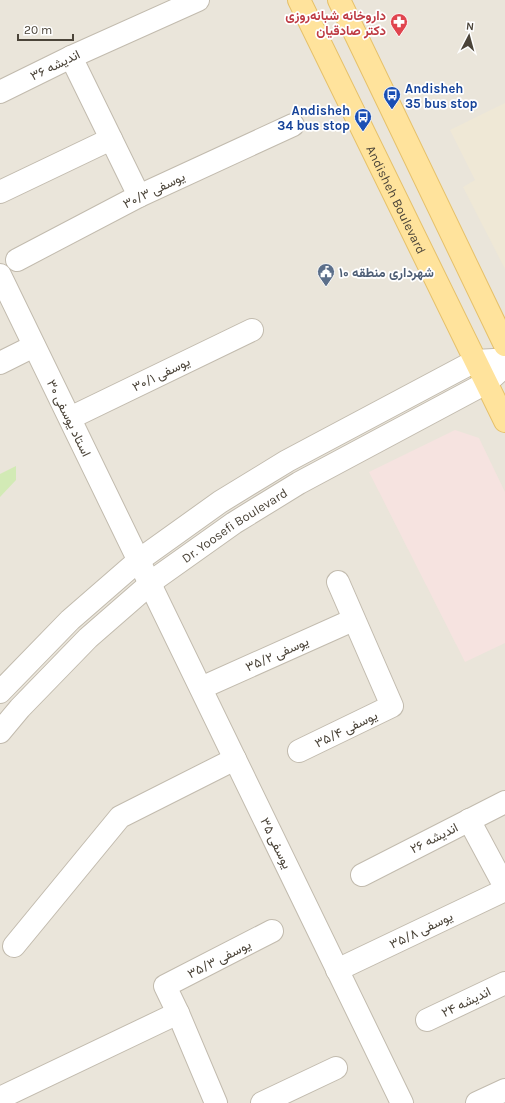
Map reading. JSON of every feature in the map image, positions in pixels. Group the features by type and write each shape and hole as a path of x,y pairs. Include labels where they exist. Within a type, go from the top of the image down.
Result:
{"main road":[{"name":"Andisheh Boulevard","path":"299,0 505,421"},
{"path":"339,0 505,345"}],"street":[{"name":"اندیشه ۳۶","path":"0,92 71,56 198,0"},
{"path":"71,56 139,196"},
{"name":"یوسفی ۳۰/۳","path":"17,260 139,196 293,125"},
{"path":"0,192 111,139"},
{"name":"استاد یوسفی ۳۰","path":"0,275 150,583"},
{"name":"یوسفی ۳۰/۱","path":"70,418 252,330"},
{"path":"0,363 34,346"},
{"name":"Dr. Yoosefi Boulevard","path":"0,692 70,620 139,560 220,502 287,461 475,361 505,360"},
{"name":"Dr. Yoosefi Boulevard","path":"0,732 20,708 88,638 150,583 234,523 299,483 486,384 505,366"},
{"path":"338,582 353,620"},
{"name":"یوسفی ۳۵","path":"150,583 402,1103"},
{"name":"یوسفی ۳۵/۲","path":"201,688 353,620"},
{"name":"یوسفی ۳۵/۴","path":"299,752 392,706 353,620"},
{"path":"14,946 120,818 235,759"},
{"name":"اندیشه ۲۶","path":"362,875 505,802"},
{"path":"469,820 505,887"},
{"name":"یوسفی ۳۵/۸","path":"337,970 505,890"},
{"name":"یوسفی ۳۵/۳","path":"178,1013 165,986 272,931"},
{"name":"اندیشه ۲۴","path":"427,1020 505,983"},
{"path":"2,1098 178,1013 216,1103"},
{"path":"262,1103 336,1068"},
{"path":"477,1103 505,1090"}],"shaded area":[{"path":"0,0 505,0 505,1103 0,1103"},
{"path":"505,103 505,269 463,187 475,180 450,130"},
{"path":"455,430 479,438 505,492 505,643 465,662 369,472"}],"green space":[{"path":"16,466 16,480 0,497 0,474"}],"place":[{"name":"داروخانه شبانه‌روزی دکتر صادقیان","path":"399,37"},
{"name":"Andisheh 35 bus stop","path":"392,110"},
{"name":"Andisheh 34 bus stop","path":"363,132"},
{"name":"شهرداری منطقه ۱۰","path":"326,287"}]}
